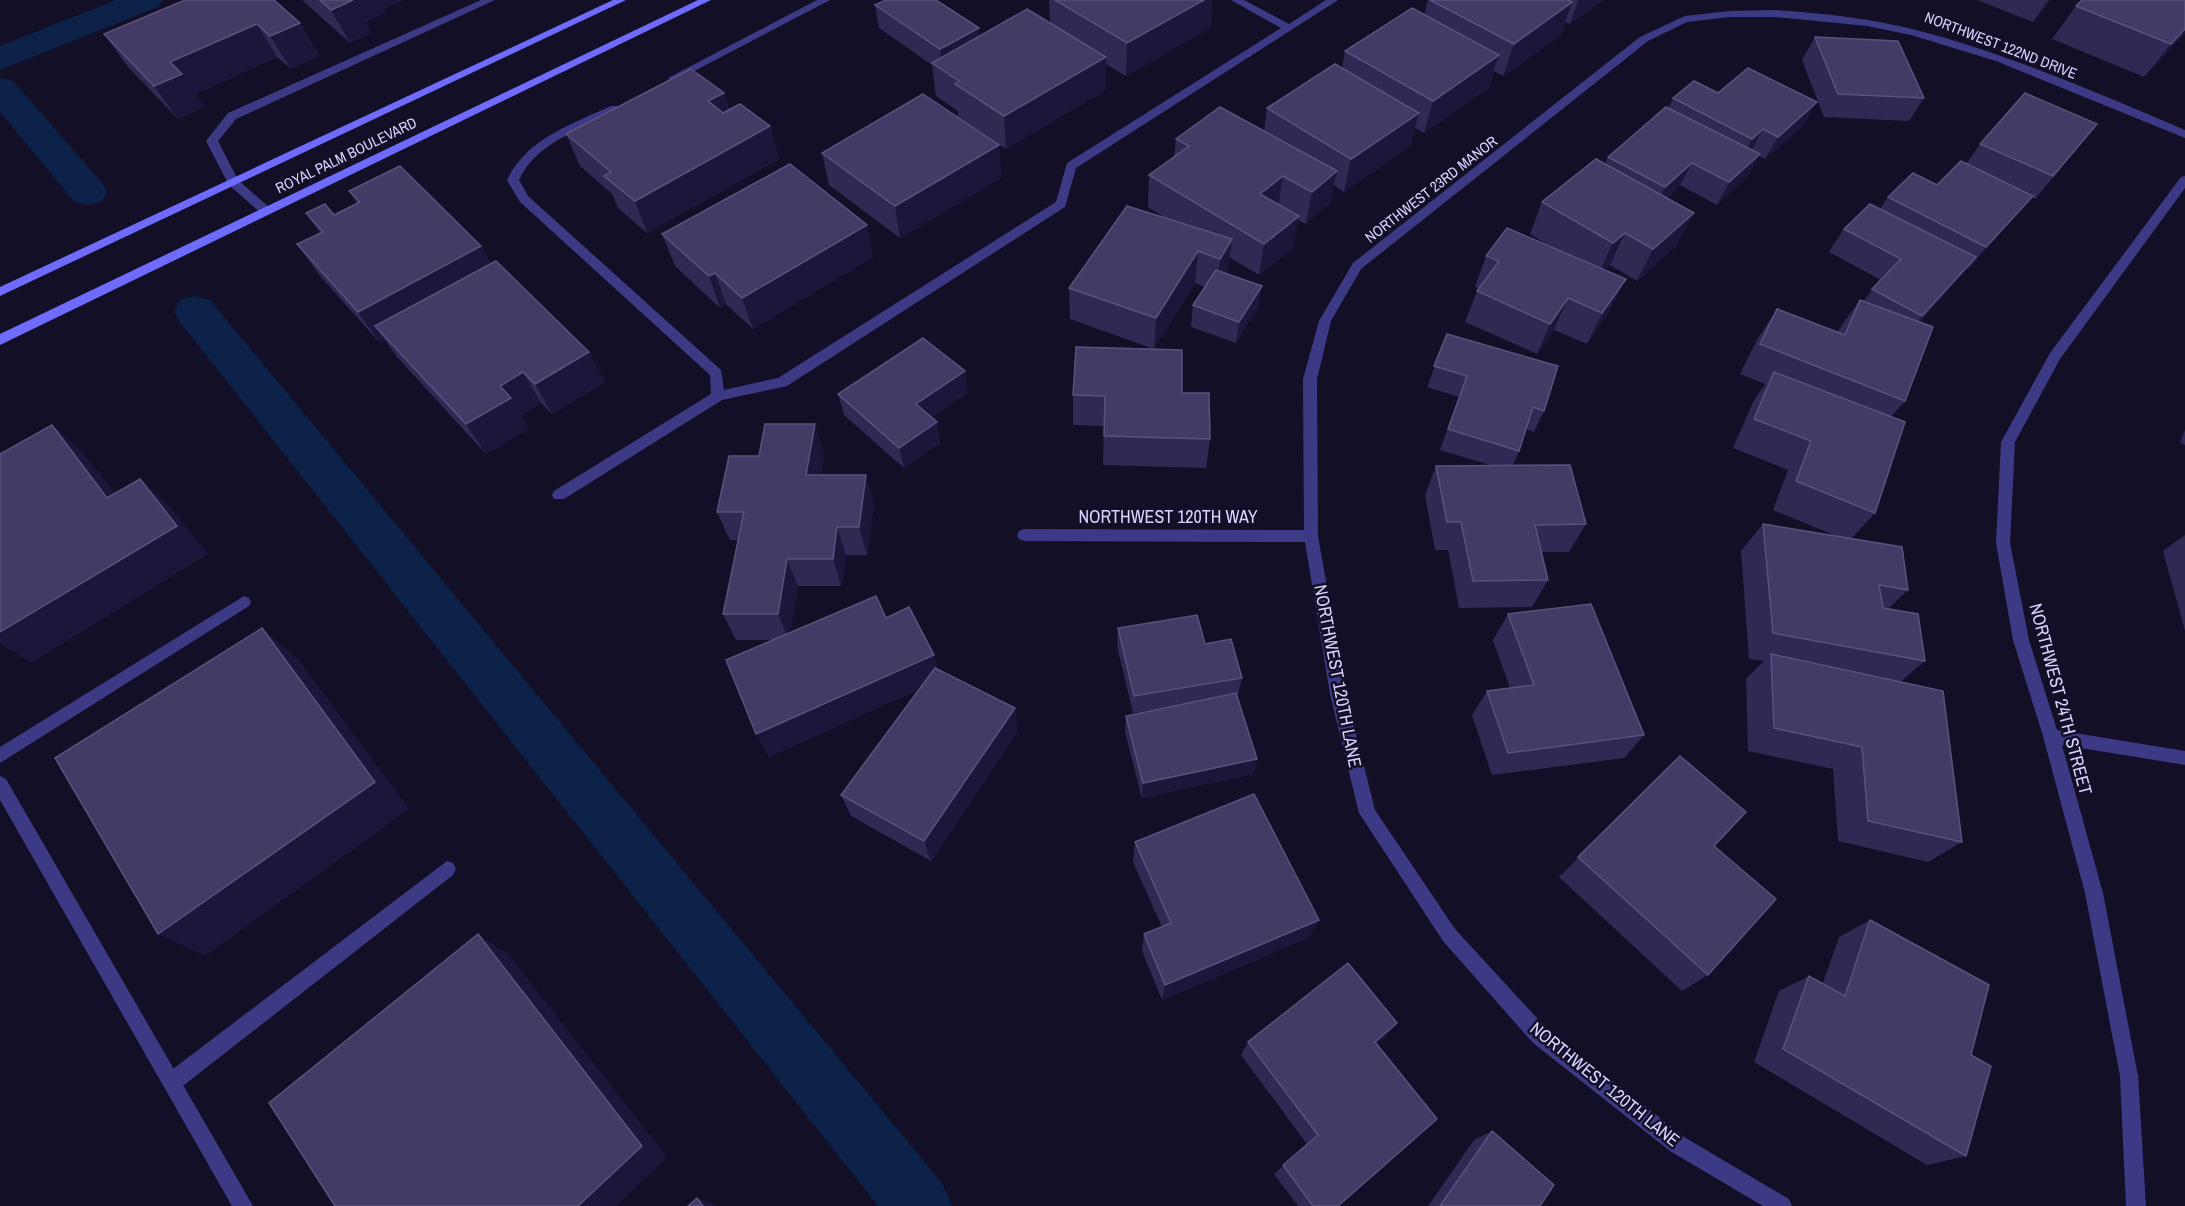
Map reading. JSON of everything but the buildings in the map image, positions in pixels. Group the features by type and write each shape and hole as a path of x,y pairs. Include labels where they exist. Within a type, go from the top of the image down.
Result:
{"street":[{"path":"266,212 233,182 212,141 232,116 489,0"},
{"name":"ROYAL PALM BOULEVARD","path":"0,292 621,0"},
{"name":"ROYAL PALM BOULEVARD","path":"0,340 706,0"},
{"path":"661,85 825,0"},
{"path":"1236,0 1289,28"},
{"path":"559,495 718,396 782,382 1061,204 1071,166 1333,0"},
{"name":"NORTHWEST 122ND DRIVE","path":"1765,5 1824,8 1883,18 1975,48 2185,134"},
{"name":"NORTHWEST 23RD MANOR","path":"1311,536 1310,379 1325,321 1357,266 1644,39 1684,19 1765,5"},
{"path":"630,101 537,148 520,164 513,180 524,199 716,373 718,396"},
{"name":"NORTHWEST 24TH STREET","path":"2136,1206 2129,1076 2094,893 2051,736 2020,640 2003,543 2008,442 2055,356 2185,180"},
{"name":"NORTHWEST 120TH WAY","path":"1024,535 1311,536"},
{"name":"NORTHWEST 120TH LANE","path":"1311,536 1338,694 1367,813 1449,935 1540,1036 1677,1144 1782,1206"},
{"path":"0,756 244,602"},
{"path":"2051,736 2185,758"},
{"path":"0,784 243,1206"},
{"path":"172,1082 447,869"}],"waterway":[{"path":"0,59 146,0"},
{"path":"0,89 88,192"},
{"path":"195,311 919,1206"}]}
